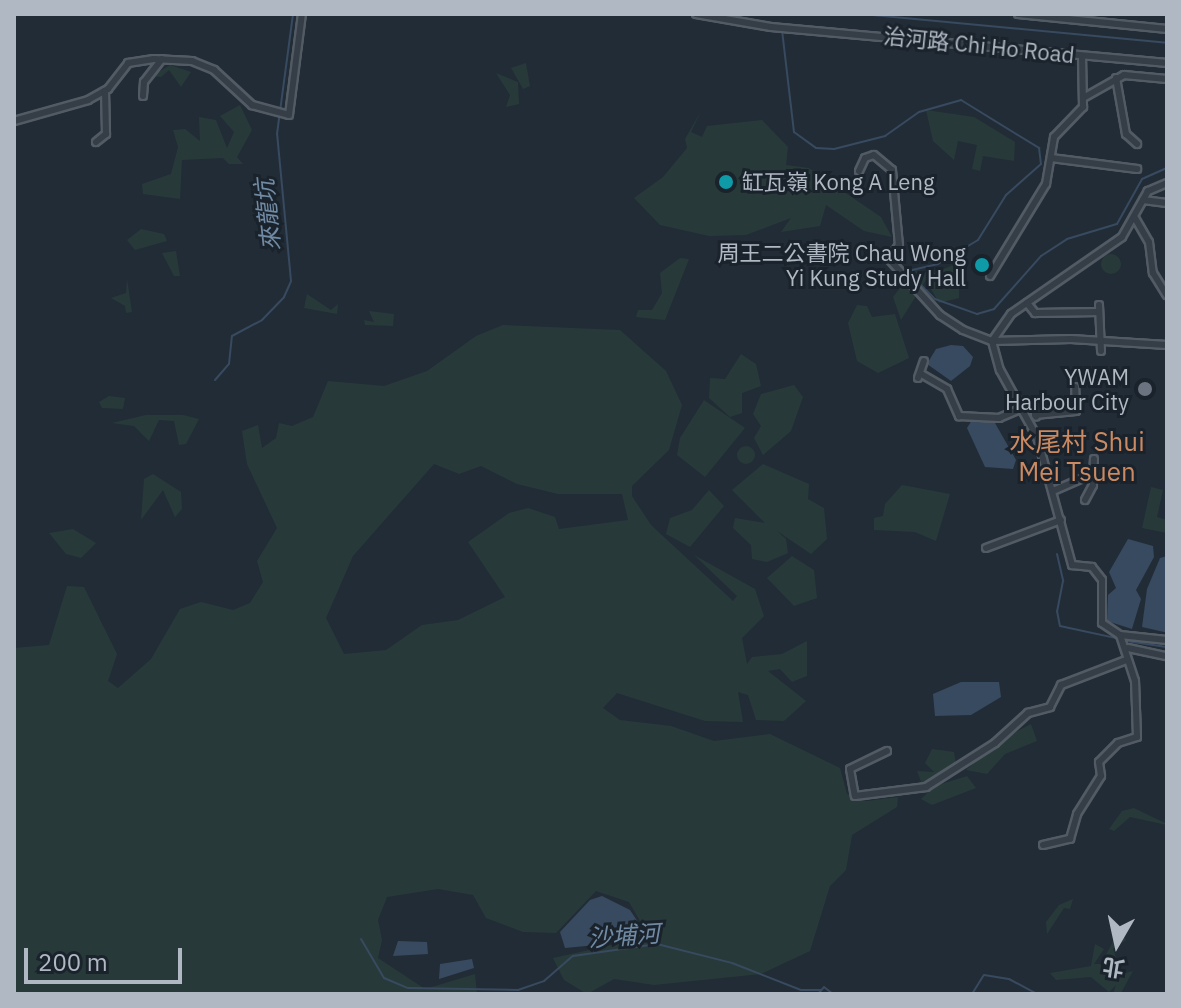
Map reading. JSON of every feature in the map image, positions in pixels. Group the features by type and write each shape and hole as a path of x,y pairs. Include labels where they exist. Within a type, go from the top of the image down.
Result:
{"street":[{"path":"14,121 105,91 128,63 162,59 192,61 214,70 244,101 289,115 302,14"},
{"name":"治河路 Chi Ho Road","path":"696,14 771,27 1167,63"},
{"path":"1018,14 1167,29"},
{"path":"990,276 1046,184 1054,137 1078,117 1085,97 1082,56"},
{"path":"143,96 149,73 162,59"},
{"path":"1085,97 1116,78 1167,79"},
{"path":"1116,78 1126,134 1137,144"},
{"path":"96,142 106,134 105,91"},
{"path":"859,171 865,158 874,155 892,170 899,245 889,259 940,315 992,341 1100,341 1167,345"},
{"path":"1051,158 1137,169"},
{"path":"1043,845 1070,839 1077,814 1101,776 1099,762 1118,743 1137,737 1135,681 1126,660 1127,646 1120,635 1102,623 1102,580 1092,567 1074,567 1053,491 1022,408 1000,370 992,341 1003,322 1119,239 1152,187 1167,183"},
{"path":"1143,200 1167,203"},
{"path":"1135,218 1149,242 1153,273 1167,295"},
{"path":"1027,303 1035,313 1099,308 1101,351"},
{"path":"924,361 920,377 947,389 959,416 999,418 1022,408"},
{"path":"1017,400 1033,405 1036,417 1076,411 1075,387"},
{"path":"1085,500 1094,473 1094,459"},
{"path":"1053,491 1094,473"},
{"path":"986,548 1061,520"},
{"path":"1120,635 1167,640"},
{"path":"1127,646 1167,656"},
{"path":"887,751 850,769 855,796 926,787 995,743 1028,713 1050,707 1061,685 1126,660"}],"green space":[{"path":"526,63 530,86 523,89 511,68"},
{"path":"170,65 191,72 181,87 169,70 161,77 152,76"},
{"path":"496,73 518,82 519,104 506,107 510,95"},
{"path":"240,105 252,130 237,157 243,164 229,164 223,158 182,160 180,199 143,194 142,184 171,174 178,147 173,130 185,129 200,141 199,117 216,120 227,148 234,132 220,116"},
{"path":"926,110 974,117 1015,142 1014,161 983,156 980,171 972,169 977,145 958,141 954,160 933,141"},
{"path":"701,111 691,132 702,137 707,126 762,120 788,147 786,165 809,168 881,217 892,237 864,231 826,205 820,226 781,232 791,218 746,235 709,236 660,225 634,198 663,177 687,148 685,139"},
{"path":"141,229 164,234 167,241 135,250 127,240"},
{"path":"176,251 180,276 174,276 162,253"},
{"path":"1111,254 1118,257 1121,264 1118,271 1111,274 1104,271 1101,264 1104,257"},
{"path":"680,258 689,259 665,320 636,317 638,310 652,310 662,293 660,273"},
{"path":"967,259 959,270 959,298 939,303 926,280 901,320 893,297 914,270 935,273"},
{"path":"127,279 132,312 126,313 125,306 111,298 126,293"},
{"path":"307,294 331,310 338,304 337,314 304,308"},
{"path":"857,305 867,306 872,317 895,314 909,358 878,373 857,361 848,323"},
{"path":"369,311 394,314 393,326 365,325 364,320 374,322"},
{"path":"503,325 620,330 666,371 682,405 669,450 632,486 632,496 651,525 733,601 737,596 694,555 755,589 764,616 742,638 747,664 752,657 782,654 807,641 807,676 792,682 780,669 768,671 806,701 784,721 756,720 748,695 738,692 743,722 705,721 617,693 603,708 620,720 671,726 714,741 770,734 840,768 847,794 867,801 898,797 897,807 852,835 846,870 830,886 810,951 761,974 654,985 614,979 587,994 564,980 553,958 634,940 644,928 629,902 596,891 556,933 523,932 486,918 473,895 438,889 387,897 378,920 382,940 378,958 425,989 475,974 477,994 14,994 14,648 49,645 67,586 84,587 117,654 108,681 118,688 151,659 180,609 201,602 233,610 250,603 263,582 257,561 277,528 247,464 242,431 258,425 262,448 276,438 279,423 292,426 313,417 328,381 384,386 427,371 476,336","holes":["434,464 459,474 481,466 517,484 558,494 622,494 628,520 559,529 555,517 528,508 509,513 468,542 505,597 458,620 422,625 386,650 344,654 326,618 353,556"]},
{"path":"741,354 756,364 761,386 742,393 742,413 730,417 709,398 710,378 725,379"},
{"path":"794,385 803,397 791,431 763,455 754,438 761,426 753,414 761,394"},
{"path":"109,396 125,398 123,409 102,408 99,402"},
{"path":"704,400 745,428 705,477 677,455 680,438"},
{"path":"146,415 183,415 199,419 186,444 179,445 174,421 159,420 149,441 134,426 112,423"},
{"path":"746,446 755,455 746,464 737,455"},
{"path":"763,464 809,484 808,499 824,508 827,539 811,554 777,531 786,539 788,553 767,562 752,559 751,545 733,528 735,518 765,523 732,490"},
{"path":"153,474 181,492 182,509 175,517 163,490 141,520 144,479"},
{"path":"902,485 950,494 936,541 915,532 874,530 874,518 883,516 885,504"},
{"path":"1151,487 1163,490 1157,517 1167,520 1167,533 1142,528"},
{"path":"709,490 724,506 690,547 666,534 670,518 692,510"},
{"path":"73,529 96,543 81,558 66,554 49,533"},
{"path":"792,556 814,570 817,598 794,606 767,578"},
{"path":"1031,724 1037,741 1005,754 987,774 966,770 999,741"},
{"path":"932,749 954,752 956,764 922,784 917,771 934,772 925,763"},
{"path":"967,776 976,788 932,805 921,799 935,786"},
{"path":"1134,808 1167,825 1130,817 1114,831 1109,829 1122,811"},
{"path":"1073,899 1070,909 1064,908 1047,934 1046,922 1059,905"},
{"path":"1119,930 1126,940 1113,949 1118,963 1112,968 1115,976 1133,971 1121,993 1113,994 1116,985 1109,992 1091,977 1056,980 1050,973 1091,966 1095,944 1104,949 1094,964 1101,964"}],"water":[{"path":"963,346 973,357 970,366 951,381 927,364 936,349"},
{"path":"972,420 995,423 1016,460 1013,469 985,467 967,428"},
{"path":"1128,539 1153,546 1154,557 1136,590 1141,599 1132,629 1107,621 1108,595 1116,588 1109,572"},
{"path":"1167,556 1167,632 1164,632 1142,627 1147,589 1160,558"},
{"path":"961,682 999,682 1001,697 971,715 935,716 933,694"},
{"path":"602,896 630,910 642,928 635,936 607,944 565,948 560,932 590,900"},
{"path":"398,941 427,942 428,954 393,956"},
{"path":"472,959 474,968 439,979 440,964"}],"waterway":[{"name":"來龍坑","path":"215,380 229,364 232,336 262,320 284,297 291,281 277,134 293,14"},
{"path":"862,14 1167,43"},
{"path":"782,30 794,132 816,148 834,149 885,136 919,112 961,100 1039,148 1041,164 1006,195 978,240 938,264 907,271"},
{"path":"908,272 935,299 977,314 994,309 1041,256 1067,239 1117,224 1142,179 1167,168"},
{"path":"1057,554 1063,581 1057,611 1060,626 1120,639"},
{"path":"1126,641 1167,647"},
{"name":"沙埔河","path":"361,939 384,978 408,988 518,990 544,981 573,956 657,944 732,963 801,990 821,990"},
{"name":"沙埔河","path":"972,994 984,975 1009,979 1037,994"},
{"name":"沙埔河","path":"818,994 824,987 833,994"}],"place":[{"name":"缸瓦嶺 Kong A Leng","path":"726,182"},
{"name":"周王二公書院 Chau Wong Yi Kung Study Hall","path":"982,265"},
{"name":"YWAM Harbour City","path":"1145,389"}],"district":[{"name":"水尾村 Shui Mei Tsuen","path":"1077,457"}]}
